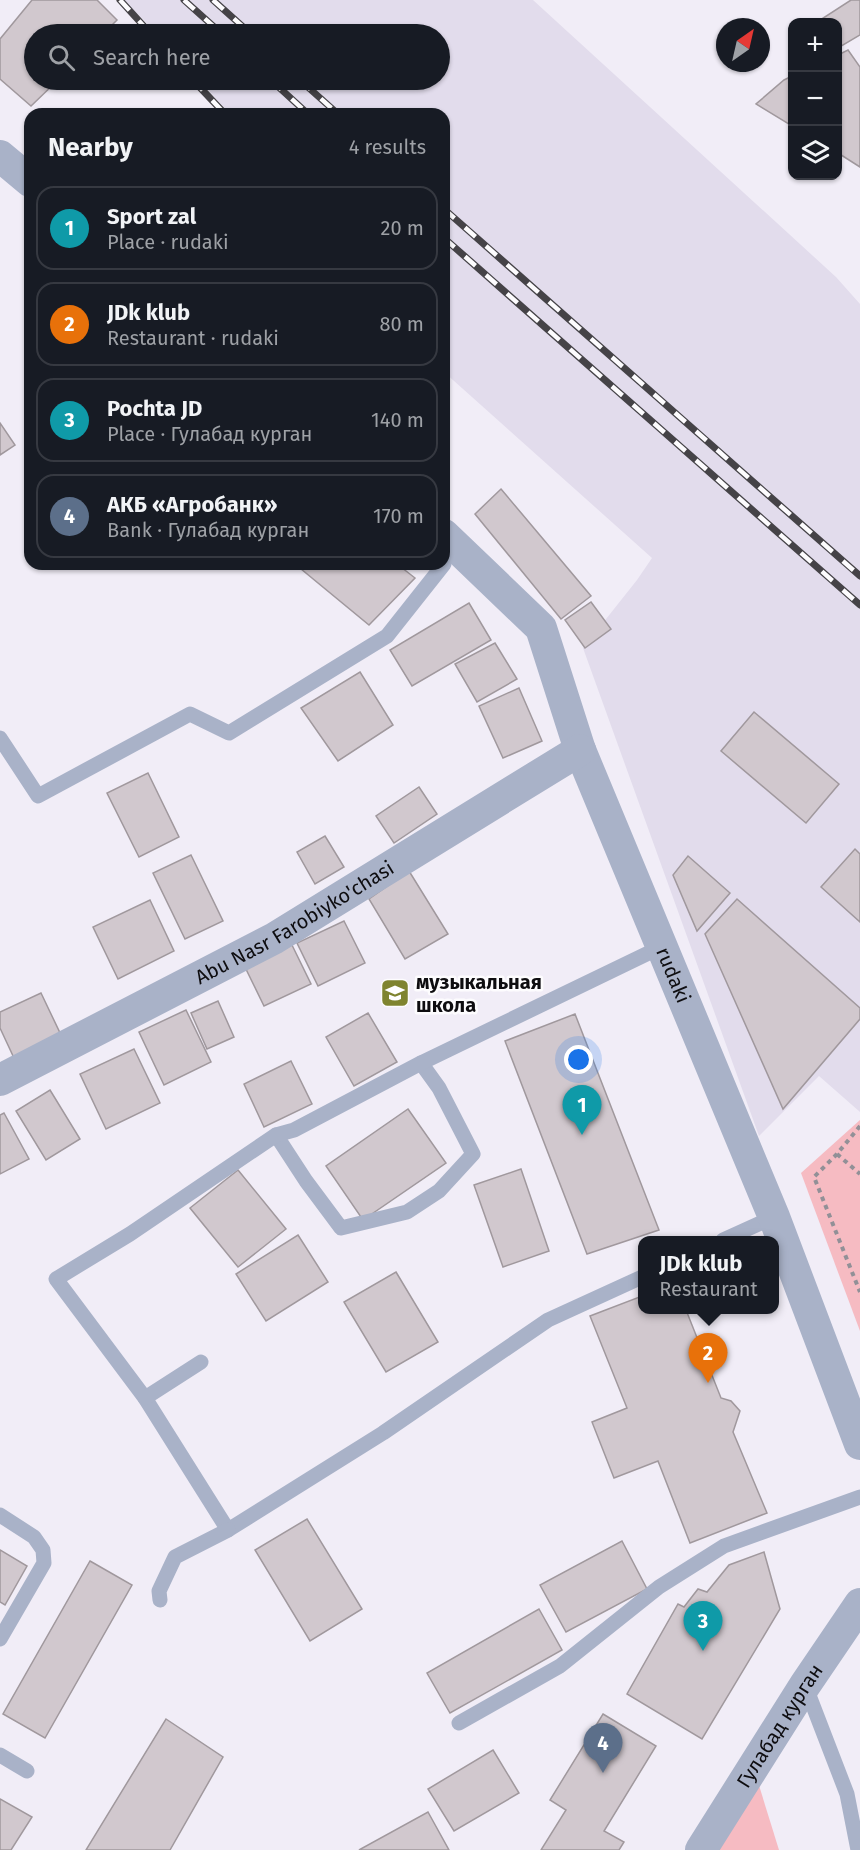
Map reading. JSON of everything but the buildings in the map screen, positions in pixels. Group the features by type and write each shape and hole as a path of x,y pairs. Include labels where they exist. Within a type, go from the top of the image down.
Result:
{"street":[{"path":"0,156 24,176"},
{"name":"rudaki","path":"450,554 541,628 580,750 774,1217 860,1444"},
{"name":"Abu Nasr Farobiyko'chasi","path":"0,1080 273,939 580,750"},
{"name":"Гулабад курган","path":"701,1850 805,1685 860,1604"}],"lane":[{"path":"0,738 38,796 190,714 229,733 387,636 434,570"},
{"path":"228,1530 145,1398 56,1279 130,1234 276,1135 294,1130 421,1062 661,947"},
{"path":"276,1135 341,1228 407,1212 439,1191 473,1154 439,1088 421,1062"},
{"path":"732,1236 774,1217"},
{"path":"160,1600 159,1591 175,1557 228,1530 382,1433 548,1320 638,1279"},
{"path":"145,1398 201,1362"},
{"path":"459,1723 560,1666 659,1587 724,1546 860,1497"},
{"path":"0,1515 34,1537 43,1550 44,1563 0,1639"},
{"path":"805,1685 847,1794 858,1850"},
{"path":"0,1755 27,1771"}],"path":[{"path":"860,1126 814,1177 860,1292"},
{"path":"837,1154 860,1174"}],"shaded area":[{"path":"123,0 533,0 836,277 860,304 860,1112 819,1076 759,1136 583,648 652,558 450,377 450,108 225,108 208,90 450,90 450,24 148,24"},
{"path":"860,1120 860,1331 801,1173"},
{"path":"757,1779 779,1850 715,1850"}],"railway":[{"path":"120,0 142,24"},
{"path":"184,0 211,24"},
{"path":"213,0 240,24"},
{"path":"202,90 219,108"},
{"path":"282,90 301,108"},
{"path":"311,90 331,108"},
{"path":"450,214 860,576"},
{"path":"450,243 860,605"}],"place":[{"name":"музыкальная школа","path":"395,993"},
{"name":"Sport zal","path":"582,1135"},
{"name":"JDk klub","path":"708,1383"},
{"name":"Pochta JD","path":"703,1651"},
{"name":"АКБ «Агробанк»","path":"603,1773"}]}
